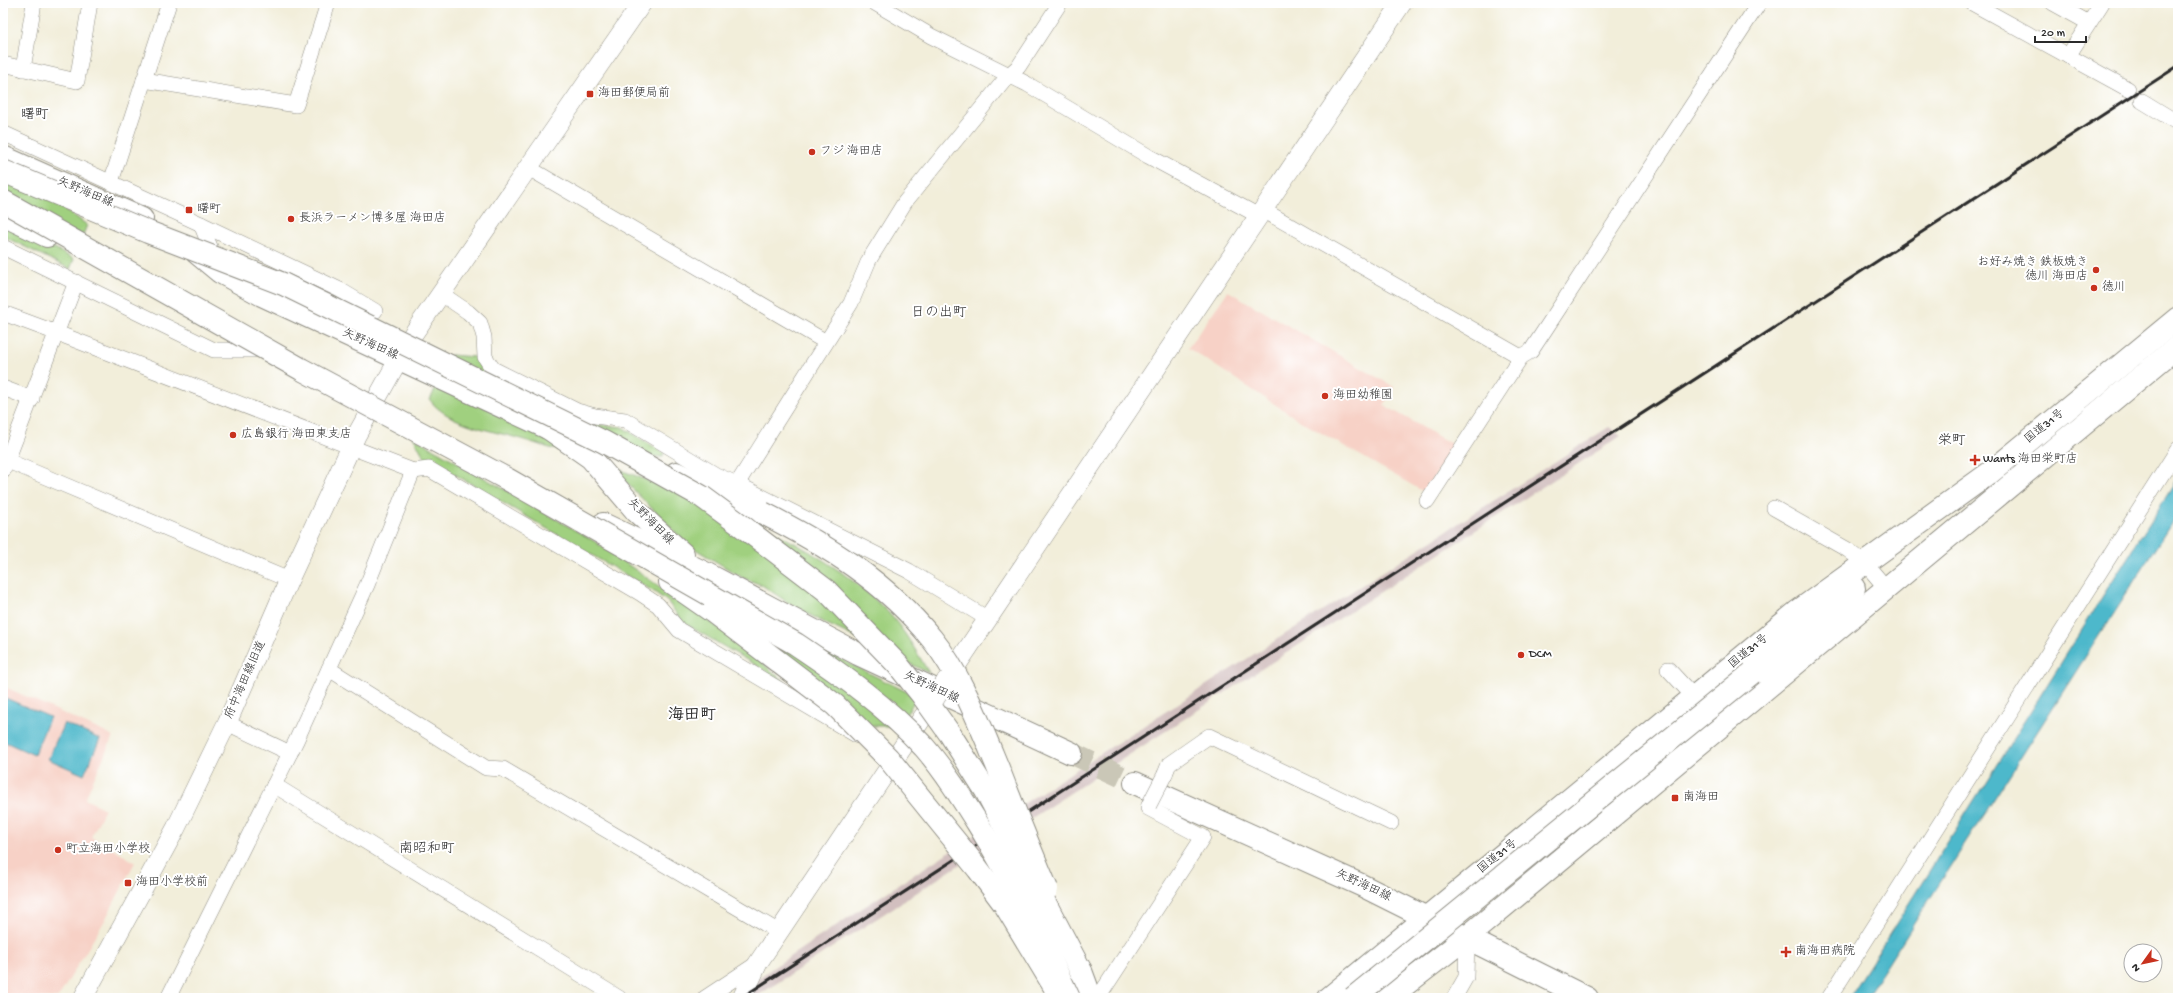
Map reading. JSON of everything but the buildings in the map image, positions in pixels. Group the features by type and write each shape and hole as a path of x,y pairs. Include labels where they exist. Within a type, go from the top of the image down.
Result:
{"main road":[{"name":"矢野海田線","path":"3,157 129,212 162,230 220,272 262,295 548,428 591,458 637,512 708,574"},
{"path":"3,171 148,232 283,284 604,442 701,496 742,526 827,591 892,659 922,695 950,734 986,791 1081,971 1101,995"},
{"path":"3,201 301,368 507,479 796,644 825,663 884,709 924,747 958,791 1000,859 1028,911 1069,998"},
{"name":"矢野海田線","path":"3,215 54,239 264,350 374,406 418,424 491,463 544,495 708,574 858,654 1071,753"},
{"name":"国道31号","path":"1329,998 1425,917 1797,612 1869,567 1991,472 2178,318"},
{"name":"国道31号","path":"1388,998 1467,936 2178,346"},
{"path":"548,428 674,472 763,513 832,550 862,571 913,616 933,640 967,698 986,740 1081,971"},
{"path":"544,495 598,537 713,612 835,705 888,758 978,869 1005,905 1060,998"},
{"path":"1353,998 1752,674 1869,567"},
{"name":"矢野海田線","path":"1135,783 1361,885 1467,936 1587,998"}],"street":[{"path":"23,69 34,3"},
{"path":"3,64 77,81 90,3"},
{"path":"111,182 169,3"},
{"path":"144,80 296,105 328,3"},
{"name":"府中海田線旧道","path":"84,998 176,828 227,723 289,580 351,448 399,358 440,293 642,3"},
{"path":"875,3 1008,76 1026,84 1148,156 1261,213 1521,357"},
{"path":"737,484 851,303 869,260 906,202 1008,76 1019,66 1060,3"},
{"path":"742,998 758,963 1402,3"},
{"path":"1427,500 1521,357 1531,351 1759,3"},
{"path":"1972,3 2128,89"},
{"path":"2054,3 2089,23"},
{"path":"2068,56 2102,3"},
{"path":"2142,101 2178,123"},
{"path":"3,133 340,290 375,311"},
{"path":"527,167 826,342"},
{"path":"201,224 220,272"},
{"path":"3,246 214,350 264,350"},
{"path":"76,282 5,466 289,580"},
{"path":"440,293 468,312 480,323 484,337 485,357 493,369 577,411 595,416 625,420 716,475 737,484 909,571 988,619"},
{"path":"3,314 57,333 413,471 429,469 633,589 658,605 679,630 895,758"},
{"path":"3,388 32,399"},
{"path":"1828,998 2178,449"},
{"path":"168,998 290,753 367,585 413,471"},
{"path":"1774,508 1848,550 1869,567 1886,588"},
{"path":"329,669 486,768 503,769 779,932"},
{"path":"1668,669 1694,697"},
{"path":"227,723 290,753"},
{"path":"1101,995 1203,837 1148,808 1169,764 1209,736 1391,823"},
{"path":"274,785 619,998"},
{"path":"1454,998 1466,977 1467,936"},
{"path":"706,998 758,963"}],"shaded area":[{"name":"海田幼稚園","path":"1228,291 1394,387 1384,405 1455,446 1424,492 1302,422 1188,348"},
{"path":"1609,427 1621,436 754,998 728,998 864,907 1287,633"},
{"name":"町立海田小学校","path":"3,686 113,736 85,799 105,809 91,837 135,862 105,920 58,998 3,998"}],"green space":[{"path":"3,170 37,189 87,225 83,235 3,206"},
{"path":"3,222 74,259 70,269 3,236"},
{"path":"451,355 475,357 482,370 592,424 622,427 664,453 662,457 585,453 559,450 459,421 438,408 430,400"},
{"path":"413,437 594,541 729,635 786,683 684,623 667,601 653,591 434,462 426,460"},
{"path":"610,466 720,508 791,541 825,561 857,584 886,610 904,632 929,673 823,622 787,602 762,585 743,578 687,544"},
{"path":"683,572 774,626 917,697 902,721 896,726 872,726 867,730"}],"water":[{"path":"2178,478 2178,513 1866,998 1849,998"},
{"path":"3,697 50,717 34,755 3,741"},
{"path":"64,723 100,739 84,775 48,759"}],"tunnel":[{"path":"1071,753 1135,783"}],"railway":[{"path":"741,998 2178,66"}],"place":[{"name":"海田郵便局前","path":"590,94"},
{"name":"フジ 海田店","path":"812,152"},
{"name":"曙町","path":"189,210"},
{"name":"長浜ラーメン博多屋 海田店","path":"291,219"},
{"name":"お好み焼き 鉄板焼き 徳川 海田店","path":"2096,270"},
{"name":"徳川","path":"2094,288"},
{"name":"海田幼稚園","path":"1325,396"},
{"name":"広島銀行 海田東支店","path":"233,435"},
{"name":"Wants 海田栄町店","path":"1975,460"},
{"name":"DCM","path":"1521,655"},
{"name":"南海田","path":"1675,798"},
{"name":"町立海田小学校","path":"58,850"},
{"name":"海田小学校前","path":"128,883"},
{"name":"南海田病院","path":"1786,952"}],"district":[{"name":"曙町","path":"35,115"},
{"name":"日の出町","path":"939,313"},
{"name":"栄町","path":"1952,441"},
{"name":"海田町","path":"692,716"},
{"name":"南昭和町","path":"427,849"}]}
